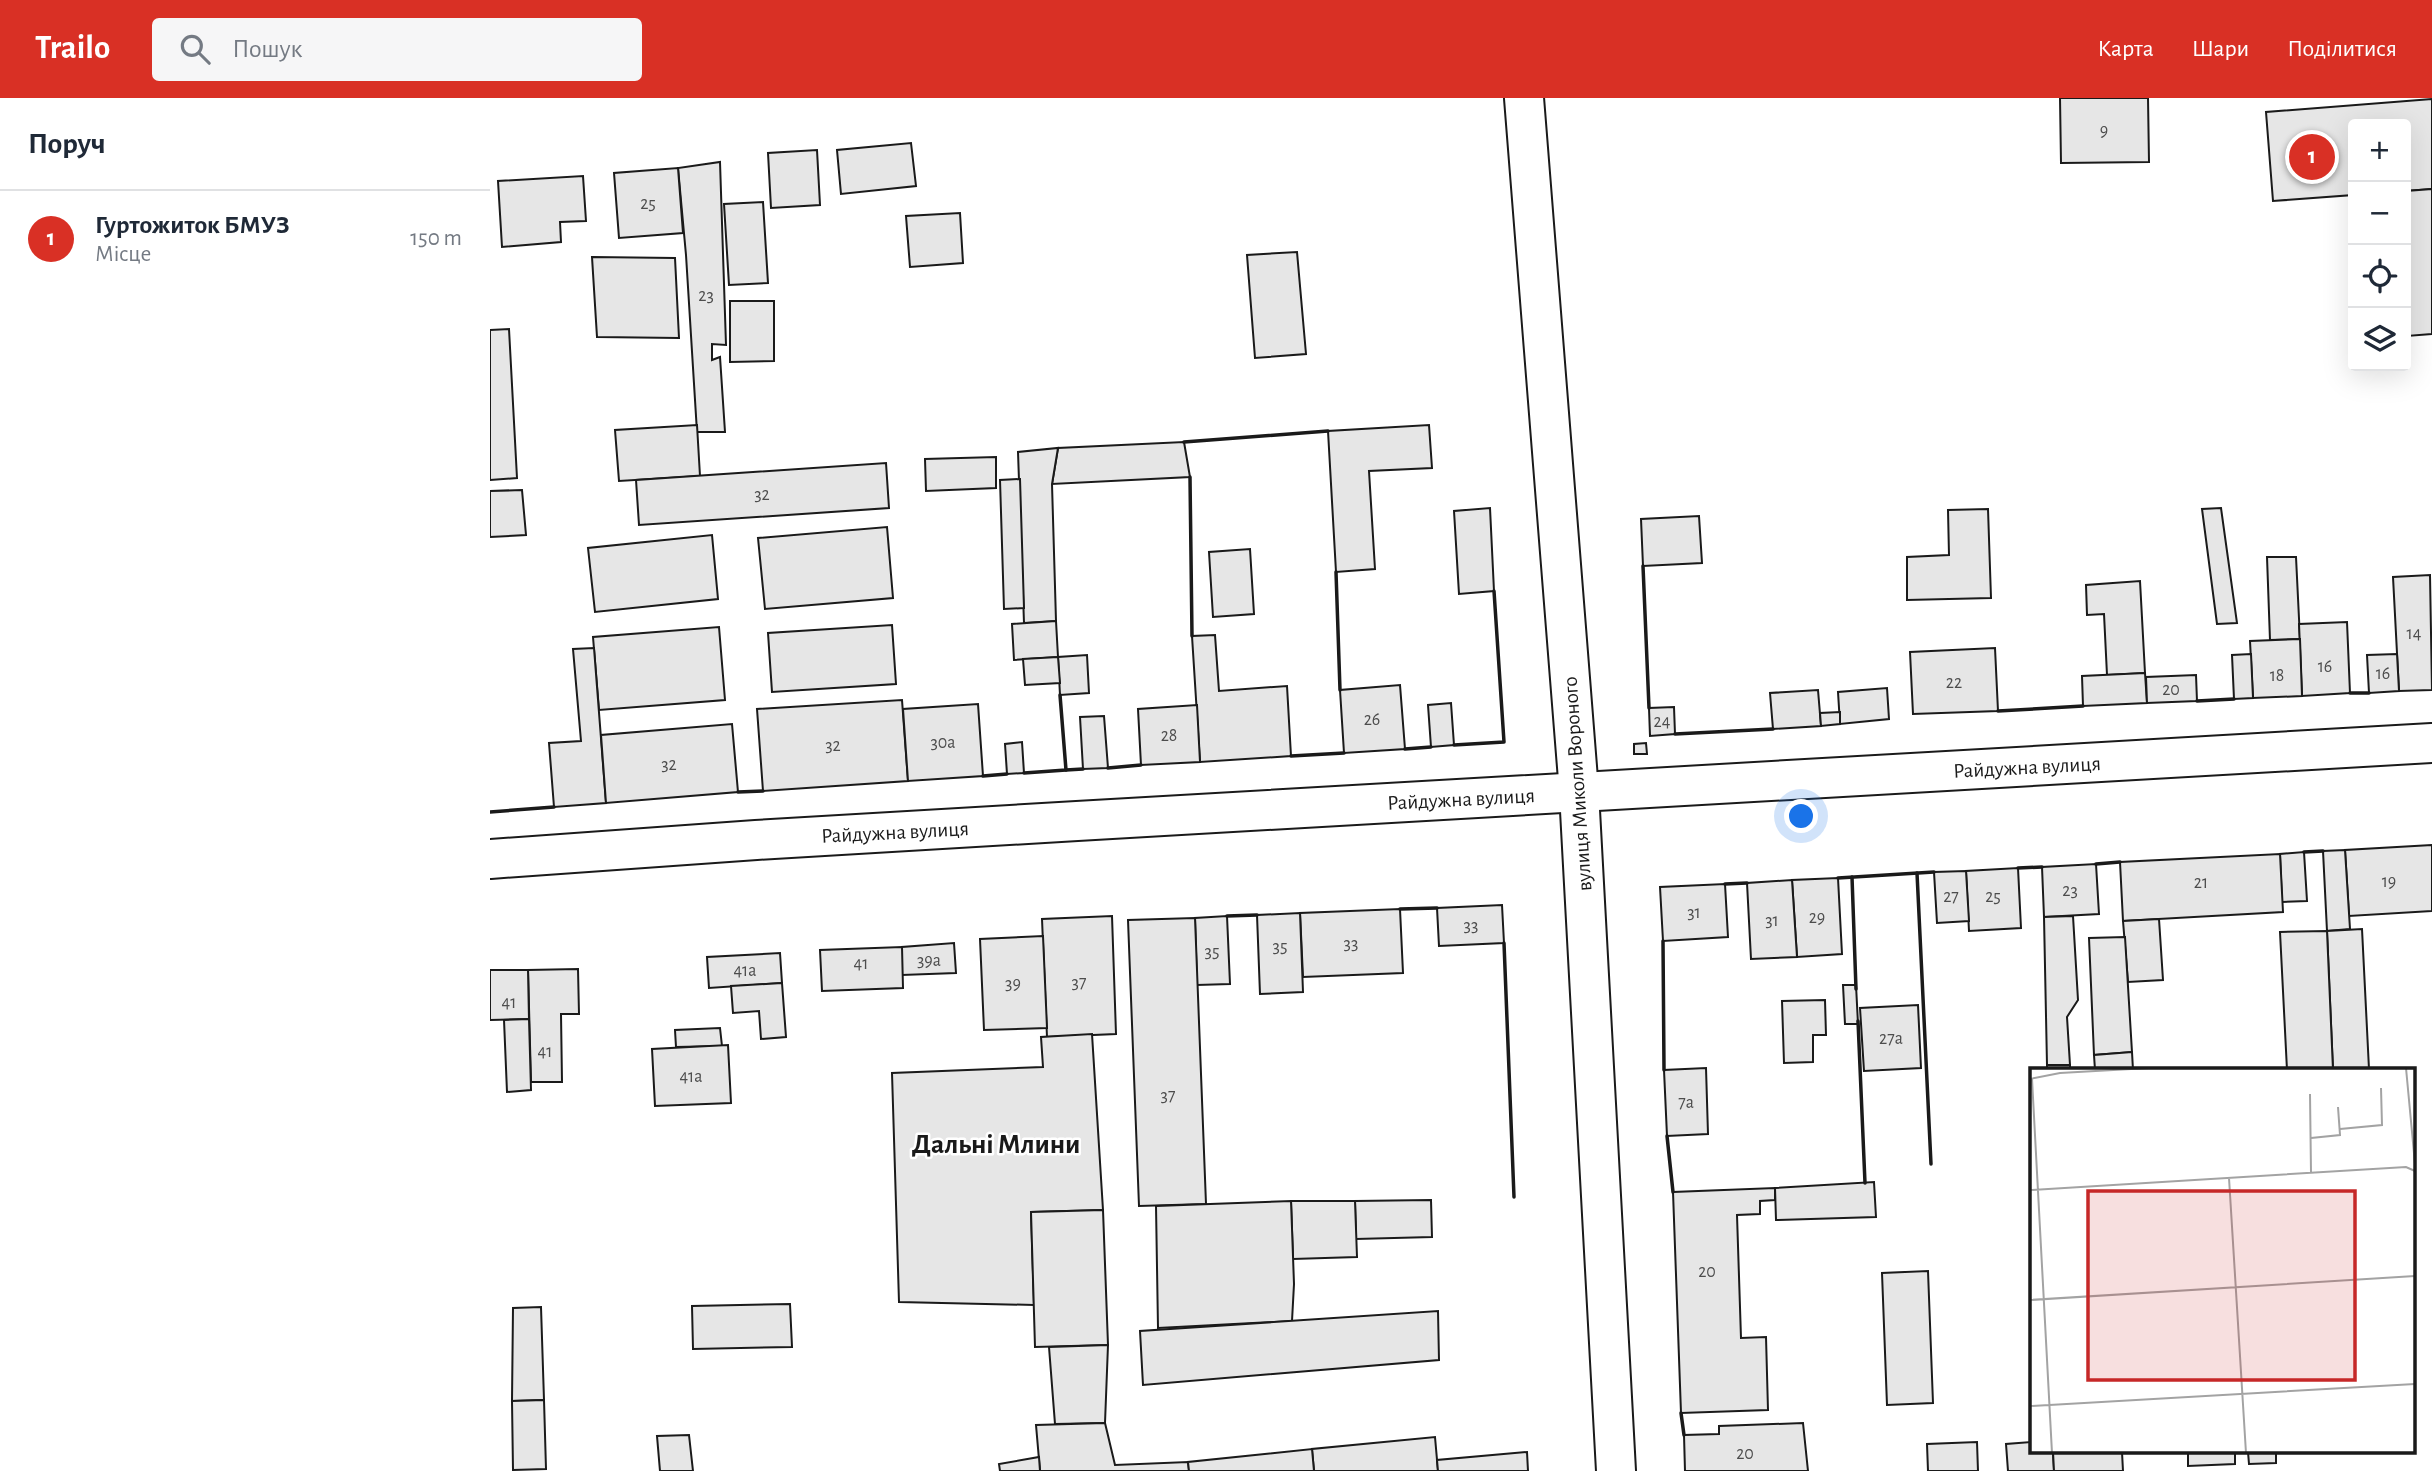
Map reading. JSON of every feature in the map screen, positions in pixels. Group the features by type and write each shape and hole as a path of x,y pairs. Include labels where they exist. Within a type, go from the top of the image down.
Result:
{"street":[{"name":"вулиця Миколи Вороного","path":"1524,98 1579,792 1616,1471"},
{"name":"Райдужна вулиця","path":"490,859 812,836 2432,743"}],"building":[{"path":"2060,98 2148,98 2149,162 2061,163"},
{"path":"2432,99 2432,189 2411,191 2411,119 2348,119 2348,195 2273,201 2266,112"},
{"path":"911,143 916,186 841,194 837,150"},
{"path":"817,150 820,205 771,208 768,153"},
{"path":"720,162 726,345 712,344 712,360 720,357 725,432 697,432 678,168"},
{"path":"678,168 683,233 619,238 614,173"},
{"path":"583,176 586,221 560,222 561,242 502,247 498,181"},
{"path":"2432,189 2432,334 2411,336 2411,245 2411,191"},
{"path":"763,202 768,283 729,285 724,204"},
{"path":"960,213 963,263 910,267 906,216"},
{"path":"1297,252 1306,354 1255,358 1247,255"},
{"path":"592,257 675,258 679,338 597,337"},
{"path":"730,301 774,301 774,361 730,362"},
{"path":"509,329 517,478 490,480 490,330"},
{"path":"697,425 700,476 619,481 615,430"},
{"path":"1429,425 1432,468 1369,471 1375,569 1336,572 1328,431"},
{"path":"1184,442 1190,477 1052,484 1058,448"},
{"path":"1058,448 1052,484 1056,621 1024,623 1018,452"},
{"path":"996,457 996,488 926,491 925,459"},
{"path":"886,463 889,508 639,525 636,480"},
{"path":"1020,479 1024,608 1004,609 1000,480"},
{"path":"522,490 526,535 490,537 490,491"},
{"path":"1490,508 1494,591 1459,594 1454,511"},
{"path":"2221,508 2237,623 2217,624 2202,509"},
{"path":"1988,509 1991,598 1907,600 1907,557 1949,555 1948,510"},
{"path":"1699,516 1702,563 1643,566 1641,519"},
{"path":"887,527 893,598 765,609 758,538"},
{"path":"712,535 718,599 595,612 588,548"},
{"path":"1250,549 1254,614 1213,617 1209,552"},
{"path":"2267,557 2296,557 2300,639 2270,640"},
{"path":"2430,575 2432,690 2399,691 2393,577"},
{"path":"2140,581 2145,673 2107,675 2104,614 2087,615 2086,585"},
{"path":"1056,621 1058,657 1014,660 1012,624"},
{"path":"2347,622 2350,693 2302,696 2299,624"},
{"path":"892,625 896,684 772,692 768,633"},
{"path":"719,627 725,700 599,710 593,637"},
{"path":"1215,635 1219,691 1287,686 1291,756 1200,762 1192,636"},
{"path":"2300,639 2302,696 2253,698 2250,641"},
{"path":"594,648 606,803 554,807 549,743 581,741 573,649"},
{"path":"1995,648 1998,711 1913,714 1910,652"},
{"path":"2251,654 2253,698 2234,699 2232,655"},
{"path":"2397,654 2399,691 2369,693 2367,655"},
{"path":"1087,655 1089,693 1060,695 1058,657"},
{"path":"1058,657 1060,683 1025,685 1023,659"},
{"path":"2145,673 2147,703 2083,706 2082,676"},
{"path":"2196,675 2197,701 2147,703 2146,677"},
{"path":"1400,685 1405,749 1344,753 1340,690"},
{"path":"1887,688 1889,719 1840,724 1838,692"},
{"path":"1818,690 1821,726 1773,729 1770,693"},
{"path":"902,700 908,781 763,791 757,709"},
{"path":"1451,703 1454,745 1431,747 1428,705"},
{"path":"978,704 983,776 908,781 903,709"},
{"path":"1197,705 1200,762 1141,765 1138,709"},
{"path":"1674,707 1675,734 1650,736 1649,708"},
{"path":"1840,712 1840,724 1821,726 1820,713"},
{"path":"1104,716 1108,768 1083,769 1080,717"},
{"path":"732,724 738,792 606,803 601,735"},
{"path":"1022,742 1024,773 1007,774 1005,744"},
{"path":"1646,743 1647,754 1634,754 1634,744"},
{"path":"2432,845 2432,911 2349,916 2345,850"},
{"path":"2345,850 2350,929 2327,931 2323,851"},
{"path":"2304,852 2307,901 2282,902 2280,854"},
{"path":"2280,854 2283,912 2123,921 2120,862"},
{"path":"2096,864 2099,914 2044,917 2042,867"},
{"path":"2018,868 2021,928 1969,931 1966,871"},
{"path":"1966,871 1969,921 1937,923 1934,872"},
{"path":"1838,878 1842,954 1797,957 1792,880"},
{"path":"1792,880 1797,957 1751,959 1747,883"},
{"path":"1725,884 1728,937 1663,941 1660,887"},
{"path":"1502,905 1504,943 1439,946 1437,908"},
{"path":"1400,909 1403,973 1303,977 1300,913"},
{"path":"1300,913 1303,992 1260,994 1257,915"},
{"path":"1112,916 1116,1034 1047,1037 1042,919"},
{"path":"1227,916 1230,984 1197,985 1195,918"},
{"path":"2073,916 2078,1000 2067,1017 2070,1065 2047,1065 2044,917"},
{"path":"1195,918 1206,1204 1139,1206 1128,920"},
{"path":"2159,919 2163,980 2128,982 2123,921"},
{"path":"2362,929 2369,1068 2333,1068 2327,931"},
{"path":"2327,931 2333,1068 2287,1068 2280,932"},
{"path":"1043,936 1047,1028 984,1030 980,939"},
{"path":"2125,937 2132,1052 2094,1055 2089,938"},
{"path":"954,943 956,973 902,975 902,947"},
{"path":"902,947 903,988 822,991 820,950"},
{"path":"780,953 782,983 709,988 707,957"},
{"path":"578,969 579,1014 561,1014 562,1082 531,1082 528,970"},
{"path":"490,970 528,970 529,1019 490,1020"},
{"path":"782,983 786,1037 761,1039 759,1011 733,1013 731,986"},
{"path":"1843,985 1856,985 1858,1024 1845,1024"},
{"path":"1825,1000 1826,1035 1813,1035 1813,1062 1784,1063 1782,1001"},
{"path":"1918,1005 1921,1068 1864,1071 1860,1008"},
{"path":"529,1019 531,1090 507,1092 504,1020"},
{"path":"720,1028 722,1046 676,1047 675,1030"},
{"path":"1092,1034 1103,1210 1031,1212 1034,1305 899,1302 892,1073 1043,1067 1041,1037"},
{"path":"728,1045 731,1103 655,1106 652,1049"},
{"path":"2132,1052 2133,1068 2095,1068 2094,1055"},
{"path":"2047,1065 2070,1065 2070,1068 2047,1068"},
{"path":"1706,1068 1708,1134 1667,1136 1664,1070"},
{"path":"1874,1182 1876,1217 1776,1220 1775,1188"},
{"path":"1775,1188 1775,1200 1760,1201 1760,1214 1737,1215 1741,1338 1766,1337 1768,1410 1681,1413 1673,1192"},
{"path":"1431,1200 1432,1237 1356,1239 1355,1201"},
{"path":"1291,1201 1355,1201 1357,1257 1293,1259"},
{"path":"1291,1201 1294,1284 1292,1321 1158,1328 1156,1206"},
{"path":"1103,1210 1108,1345 1035,1347 1031,1212"},
{"path":"1928,1271 1933,1403 1887,1405 1882,1273"},
{"path":"790,1304 792,1347 693,1349 692,1306"},
{"path":"541,1307 544,1400 512,1401 513,1308"},
{"path":"1438,1311 1439,1360 1143,1385 1140,1331"},
{"path":"1108,1345 1105,1423 1055,1424 1049,1347"},
{"path":"544,1400 546,1469 513,1470 512,1401"},
{"path":"1105,1423 1115,1465 1188,1462 1189,1471 1040,1471 1036,1425"},
{"path":"1803,1423 1808,1471 1685,1471 1684,1435 1719,1434 1719,1426"},
{"path":"689,1435 693,1471 660,1471 657,1436"},
{"path":"1435,1437 1438,1471 1314,1471 1312,1449"},
{"path":"1977,1442 1978,1471 1928,1471 1927,1444"},
{"path":"2030,1442 2030,1454 2053,1454 2054,1471 2008,1471 2006,1444"},
{"path":"1312,1449 1314,1471 1189,1471 1188,1462"},
{"path":"1527,1452 1528,1471 1438,1471 1437,1460"},
{"path":"2053,1454 2122,1454 2123,1471 2054,1471"},
{"path":"2188,1454 2235,1454 2235,1464 2188,1466"},
{"path":"2248,1454 2276,1454 2276,1463 2249,1464"},
{"path":"1039,1457 1040,1471 1000,1471 999,1464"}],"wall":[{"path":"1184,442 1328,431"},
{"path":"1190,477 1192,636"},
{"path":"1643,566 1649,708"},
{"path":"1336,572 1340,690"},
{"path":"1454,745 1504,742 1494,591"},
{"path":"2350,693 2369,693"},
{"path":"1024,773 1066,770 1060,695"},
{"path":"2197,701 2234,699"},
{"path":"1998,711 2083,706"},
{"path":"1675,734 1773,729"},
{"path":"1405,749 1431,747"},
{"path":"1291,756 1344,753"},
{"path":"1108,768 1141,765"},
{"path":"1066,770 1083,769"},
{"path":"983,776 1007,774"},
{"path":"738,792 763,791"},
{"path":"490,812 554,807"},
{"path":"2304,852 2323,851"},
{"path":"2096,864 2120,862"},
{"path":"2018,868 2042,867"},
{"path":"1838,878 1934,872"},
{"path":"1917,873 1931,1164"},
{"path":"1852,877 1856,989"},
{"path":"1725,884 1747,883"},
{"path":"1400,909 1437,908"},
{"path":"1227,916 1257,915"},
{"path":"1663,941 1664,1070"},
{"path":"1504,943 1514,1197"},
{"path":"1858,1021 1865,1183"},
{"path":"1667,1136 1673,1192"},
{"path":"1681,1413 1684,1435"}],"place":[{"name":"Гуртожиток БМУЗ","path":"2312,157"}],"district":[{"name":"Дальні Млини","path":"996,1143"}]}
